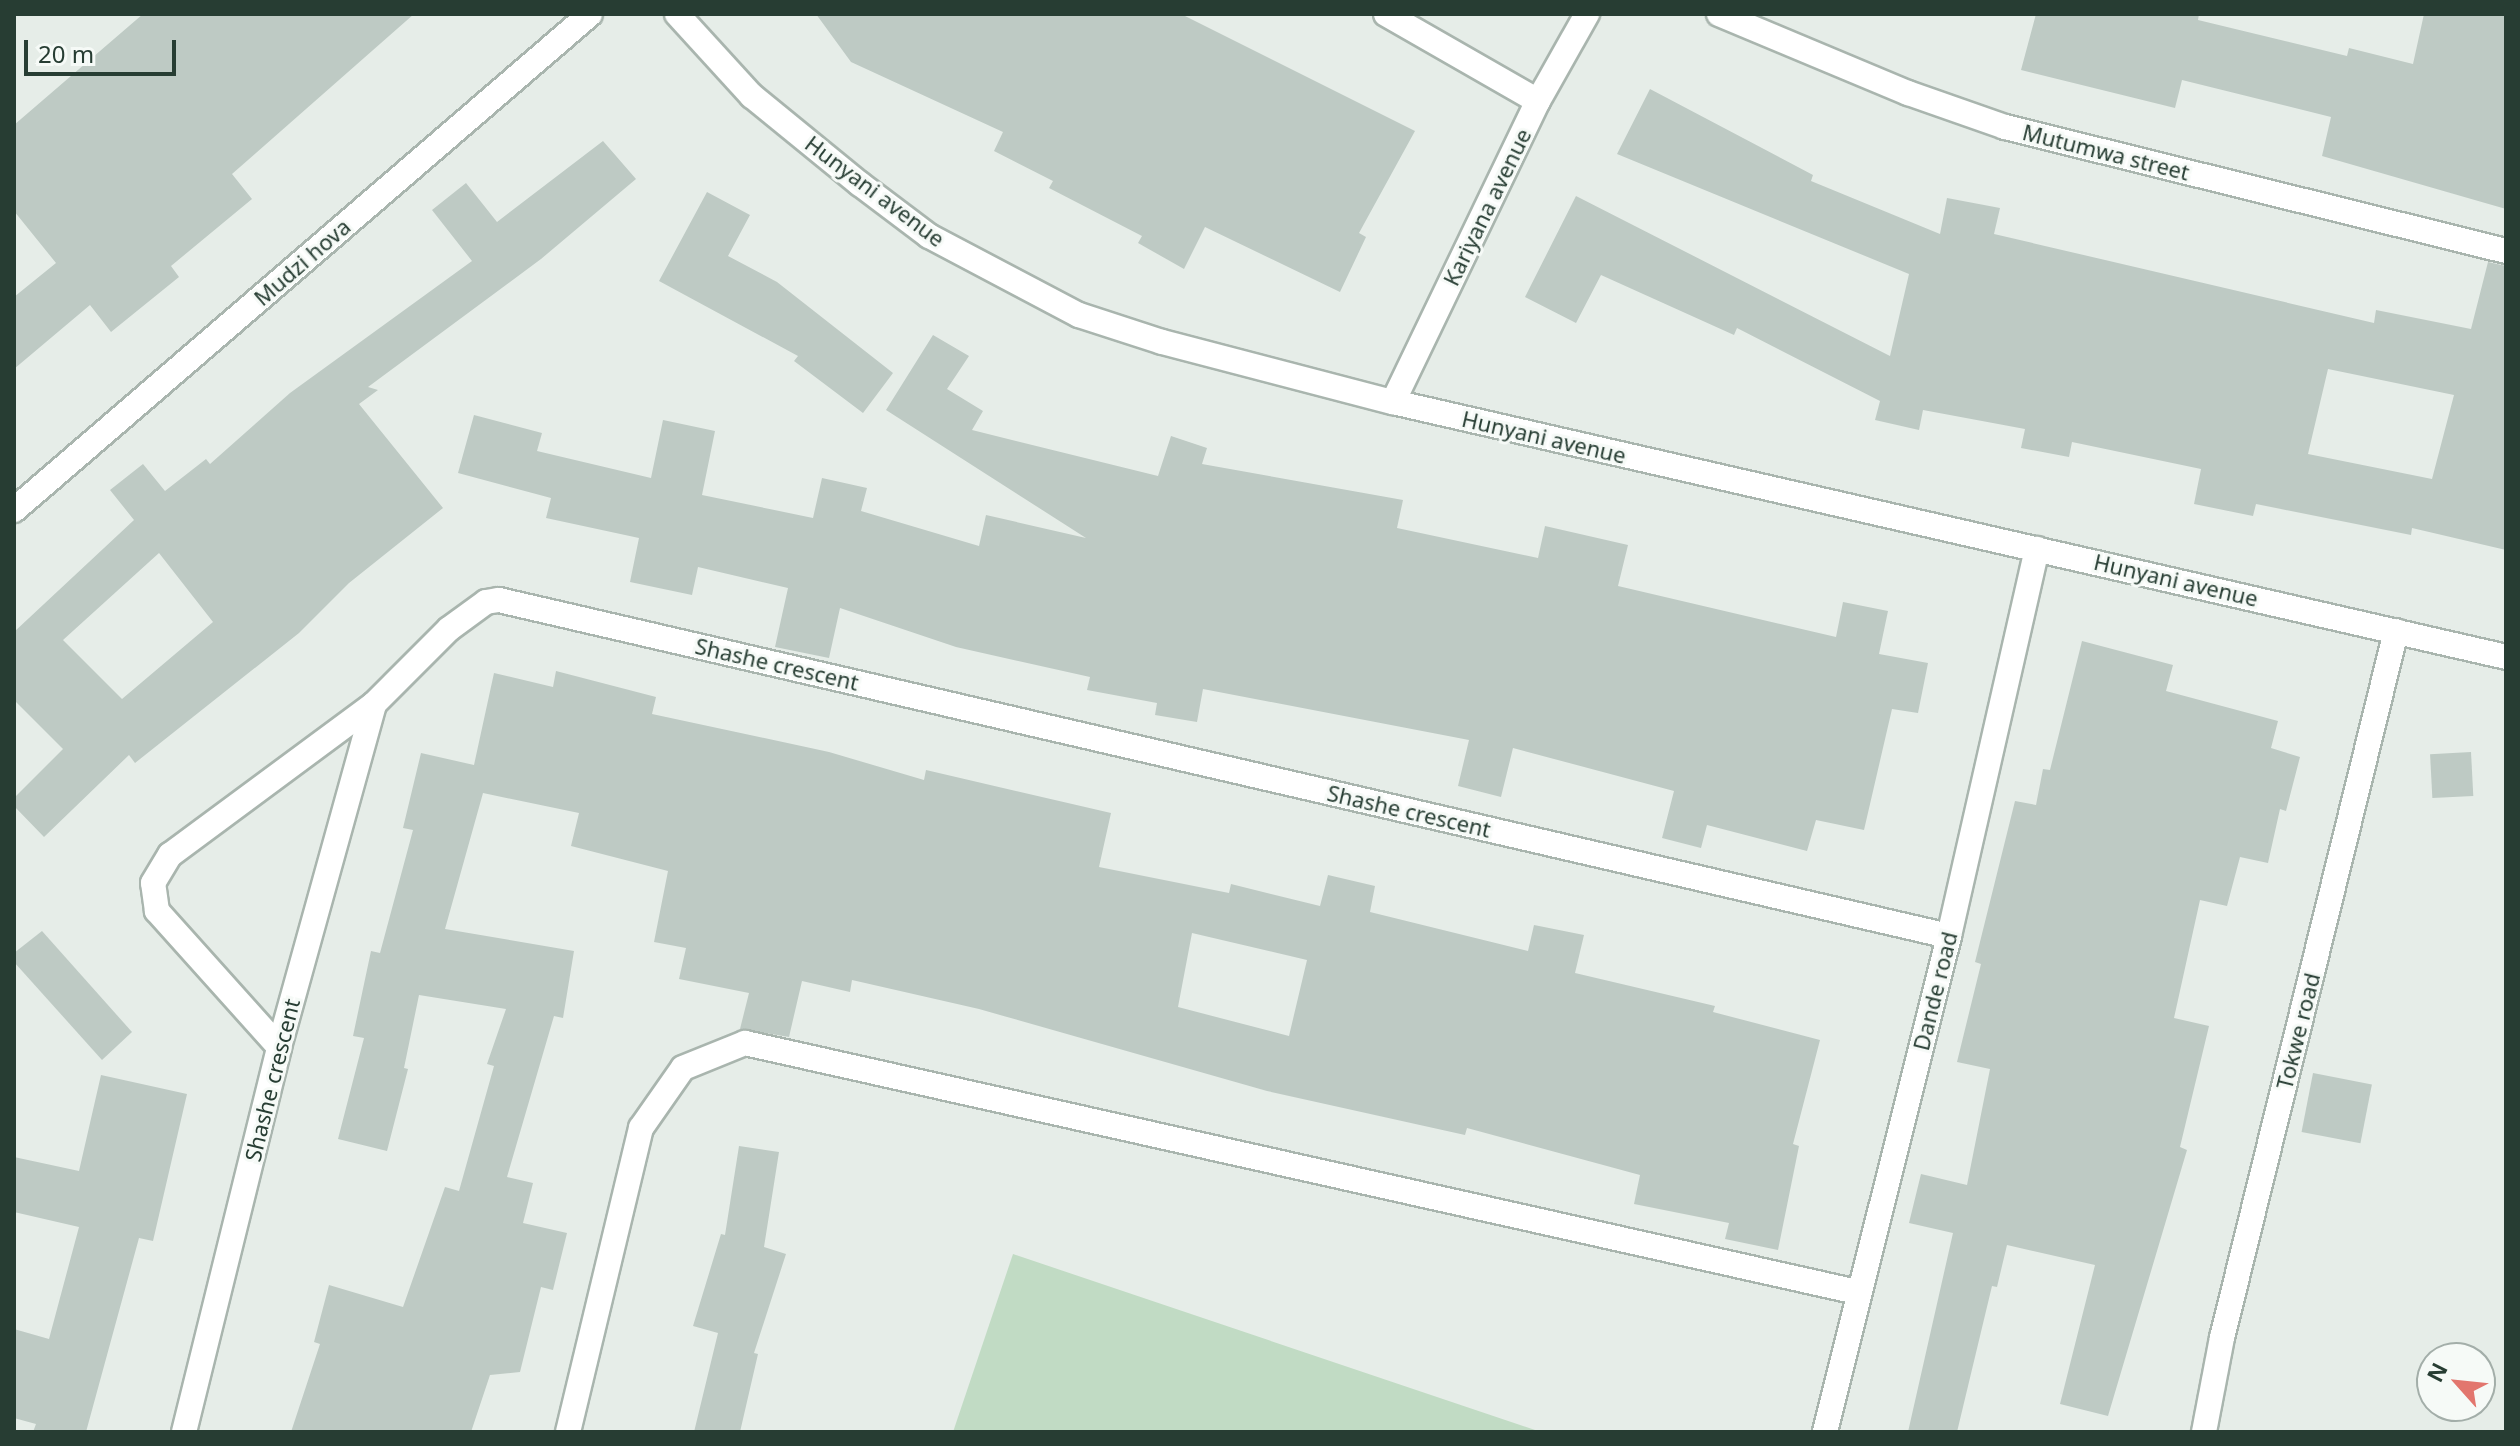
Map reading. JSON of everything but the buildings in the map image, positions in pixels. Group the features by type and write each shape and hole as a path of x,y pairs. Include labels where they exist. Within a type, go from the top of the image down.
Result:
{"street":[{"name":"Mudzi hova","path":"14,510 590,14"},
{"name":"Hunyani avenue","path":"677,14 752,96 929,236 1079,315 1162,342 1393,402 2506,657"},
{"path":"1386,14 1538,101"},
{"name":"Kariyana avenue","path":"1393,402 1538,101 1587,14"},
{"name":"Mutumwa street","path":"1719,14 1908,93 2005,127 2506,251"},
{"name":"Dande road","path":"1825,1432 1857,1292 1949,936 2037,549"},
{"name":"Shashe crescent","path":"184,1432 279,1047 374,704 449,629 473,610 499,600 1949,936"},
{"name":"Tokwe road","path":"2204,1432 2222,1338 2396,631"},
{"path":"279,1047 157,911 153,883 170,855 374,704"},
{"path":"568,1432 641,1128 683,1068 745,1043 1857,1292"}],"green space":[{"path":"1013,1254 1541,1432 953,1432"}]}
